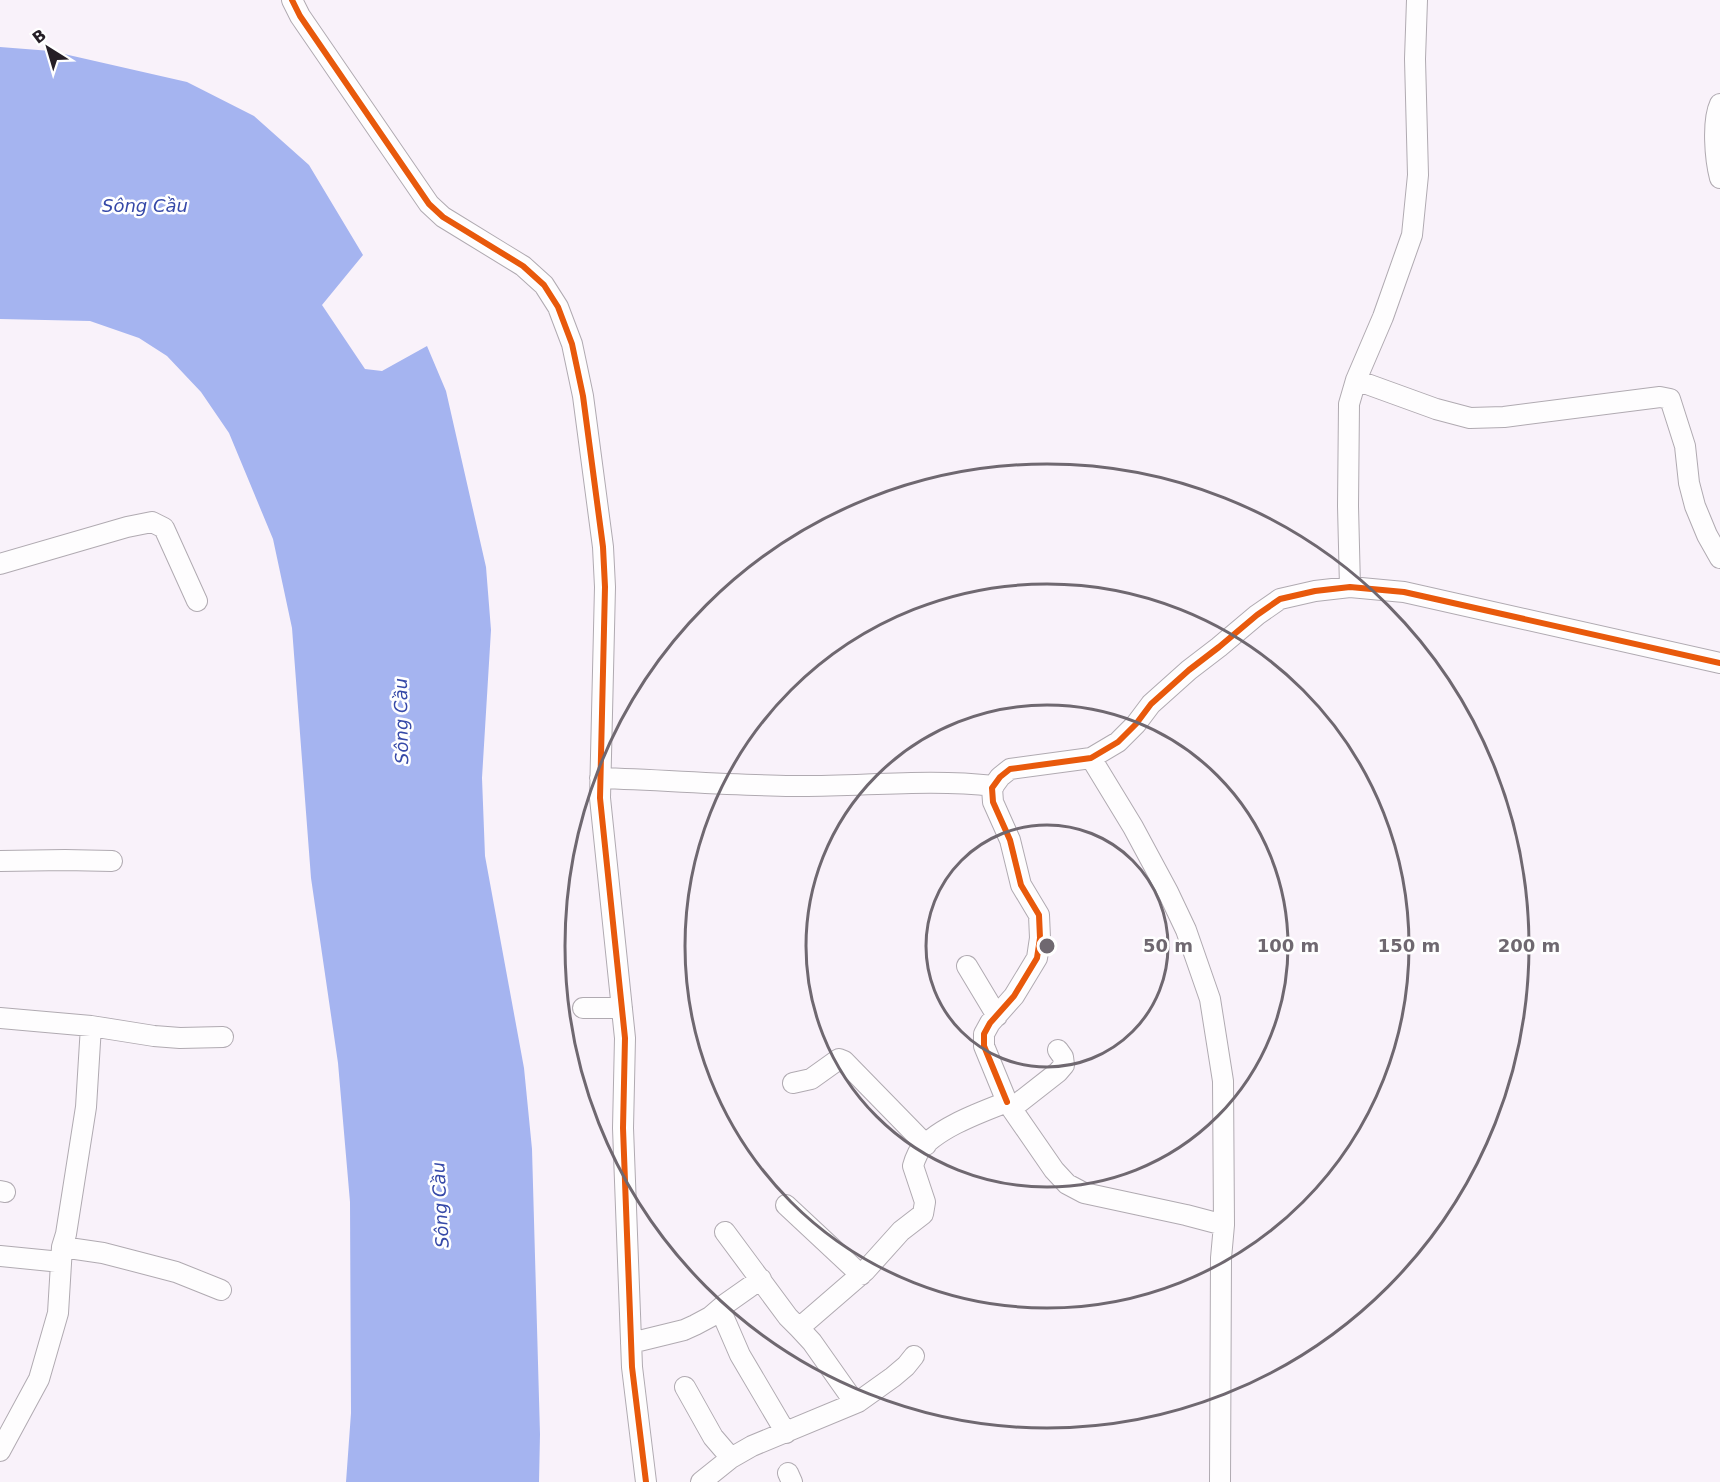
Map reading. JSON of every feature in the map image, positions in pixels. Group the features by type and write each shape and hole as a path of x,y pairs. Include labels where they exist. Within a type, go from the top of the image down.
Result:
{"street":[{"path":"292,0 300,16 429,204 443,217 523,266 544,285 558,307 572,344 583,396 603,547 605,587 600,798 626,1053 623,1128 631,1343 634,1395 646,1482"},
{"path":"1350,587 1349,404 1356,380 1383,317 1412,235 1418,175 1415,59 1417,0"},
{"path":"1720,104 1717,109 1715,130 1720,178"},
{"path":"1356,380 1436,409 1470,418 1504,417 1660,397 1670,399 1685,447 1689,483 1695,506 1720,558"},
{"path":"0,564 152,522 164,528 197,601"},
{"path":"1224,1225 1084,1193 1067,1184 1054,1170 1009,1105 984,1046 984,1034 990,1023 1014,996 1036,958 1040,938 1039,915 1021,885 1014,850 993,802 992,788 1000,777 1010,769 1096,755 1118,742 1151,705 1189,670 1257,615 1280,600 1315,591 1350,587 1404,592 1720,663"},
{"path":"1096,755 1186,930 1210,999 1223,1080 1224,1225 1221,1258 1220,1482"},
{"path":"600,778 794,786 898,784 994,786"},
{"path":"0,861 112,861"},
{"path":"967,966 997,1016"},
{"path":"583,1008 622,1008"},
{"path":"0,1018 91,1026 180,1038 223,1037"},
{"path":"0,1450 39,1379 58,1313 62,1255 86,1107 91,1026"},
{"path":"799,1328 861,1275 901,1231 923,1214 925,1202 913,1166 917,1154 932,1138 974,1115 1009,1105 1058,1072 1064,1065 1064,1057 1058,1050"},
{"path":"794,1083 812,1080 839,1059 844,1061 926,1145"},
{"path":"786,1204 861,1275"},
{"path":"725,1232 788,1317 812,1342 855,1403"},
{"path":"0,1256 103,1253 166,1269 221,1290"},
{"path":"631,1343 684,1330 695,1325 710,1317 761,1279"},
{"path":"724,1318 740,1355 786,1433"},
{"path":"704,1482 731,1458 752,1446 855,1403 893,1377 914,1356"},
{"path":"685,1387 713,1437 731,1458"}],"water":[{"name":"Sông Cầu","path":"0,47 51,51 187,82 254,116 309,165 363,255 322,305 365,369 382,371 427,346 446,391 486,567 491,630 482,778 485,856 524,1068 532,1149 540,1434 539,1482 346,1482 351,1413 350,1202 338,1063 311,878 292,628 273,539 229,433 201,392 167,356 139,338 90,321 0,319"}],"cycle path":[{"path":"292,0 300,16 429,204 443,217 523,266 544,285 558,307 572,344 583,396 603,547 605,587 600,798 625,1038 623,1128 632,1367 646,1482"},
{"path":"1007,1102 984,1046 984,1034 990,1023 1014,996 1037,958 1040,938 1039,915 1021,885 1010,840 993,802 992,788 1010,769 1091,758 1118,742 1151,704 1189,670 1280,599 1315,591 1350,587 1404,592 1720,663"}]}
